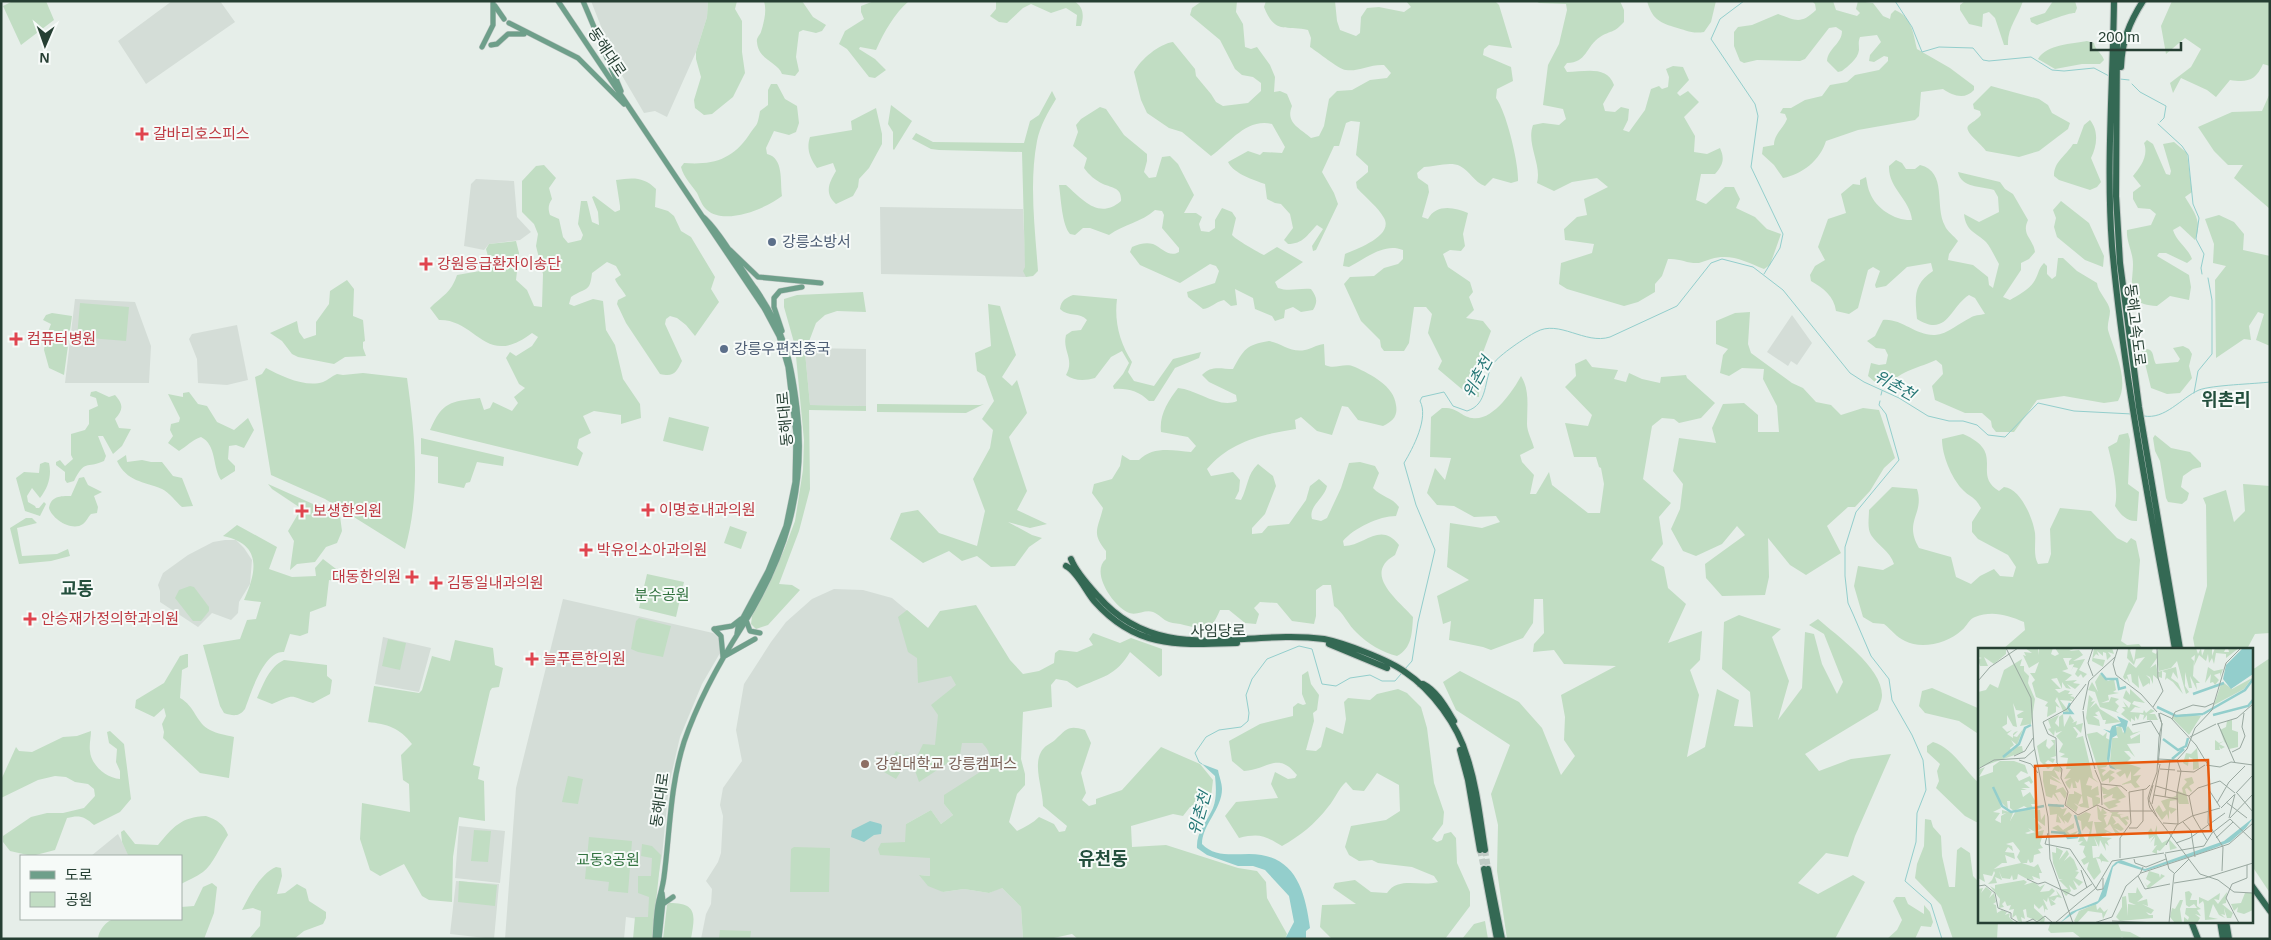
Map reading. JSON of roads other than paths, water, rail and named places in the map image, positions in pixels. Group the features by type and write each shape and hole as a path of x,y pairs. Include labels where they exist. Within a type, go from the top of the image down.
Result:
{"highway":[{"path":"2113,1 2116,50 2115,107"},
{"name":"동해고속도로","path":"2118,1 2111,221 2175,648"},
{"path":"2116,50 2143,1"},
{"name":"동해고속도로","path":"2115,107 2118,239 2128,344"},
{"name":"동해고속도로","path":"2155,513 2182,648"},
{"name":"사임당로","path":"1071,559 1093,591 1107,606 1133,626 1153,635 1187,639 1316,638 1338,642 1397,670"},
{"name":"사임당로","path":"1066,566 1072,570 1089,595 1103,610 1129,630 1149,639 1183,644 1320,642 1397,670"},
{"path":"2165,588 2171,648"},
{"path":"1397,670 1417,683 1437,709 1461,751 1483,850 1464,740 1448,711 1426,685 1417,683"},
{"path":"1497,939 1486,869 1502,939"},
{"path":"2254,889 2270,911"},
{"path":"2191,922 2198,939"},
{"path":"2220,922 2223,939"},
{"path":"2226,922 2230,939"}],"main road":[{"name":"동해대로","path":"558,1 702,216 748,281"},
{"path":"583,1 627,105"},
{"path":"493,2 504,19"},
{"path":"482,47 492,25 493,2"},
{"path":"509,23 536,38"},
{"path":"491,46 497,44 508,34 520,33 565,50 578,58 599,76 619,100 627,105"},
{"name":"동해대로","path":"657,939 663,904 662,892 672,795 679,760 699,704 737,634 768,571 783,535 793,497 797,462 795,419 785,356 770,319 755,292 723,242 702,216"},
{"path":"723,242 758,276 821,283"},
{"path":"786,346 780,318 774,306 774,298 780,291 802,287"},
{"name":"동해대로","path":"744,618 779,554 790,524 798,486 800,436 793,378 786,346 773,316 755,292"},
{"path":"755,640 723,657 721,636 714,630 732,626 744,618 750,631 760,633"},
{"name":"동해대로","path":"657,939 659,900 662,892"},
{"path":"663,904 673,897"}],"water":[{"path":"1202,764 1218,770 1222,789 1219,803 1205,830 1202,844 1218,853 1265,856 1277,860 1287,867 1301,888 1305,900 1310,928 1306,931 1306,939 1285,939 1294,922 1289,896 1265,870 1253,866 1238,866 1207,855 1197,848 1198,837 1213,808 1216,796 1215,776"},
{"path":"870,821 881,824 881,834 874,835 864,842 851,837 852,830"}],"waterway":[{"path":"1744,1 1720,19 1711,39 1755,104 1758,116 1751,167 1783,234 1780,248 1764,274"},
{"path":"1895,1 1912,27 1922,52 1939,47 1973,48 1983,60 2031,57 2052,70 2064,71 2094,68 2109,76"},
{"path":"2120,79 2129,80"},
{"path":"2132,84 2140,92 2166,106 2164,118 2160,122"},
{"path":"2158,124 2182,146 2188,155 2193,204 2199,218 2196,239 2204,254 2201,268 2202,274"},
{"name":"위촌천","path":"1405,669 1412,661 1418,622 1435,550 1416,505 1404,463 1419,433 1423,416 1420,401 1422,397 1444,392 1453,406 1467,411 1474,408 1485,391 1490,370 1496,360 1532,334 1554,328 1591,338 1601,339 1610,337 1677,306 1711,263 1722,259 1753,267 1783,290 1850,373 1864,382 1899,398 1928,416 1949,421 1963,421 1977,425 1988,435 2005,437 2038,403 2074,411 2132,414"},
{"path":"2194,393 2198,371 2212,354 2212,300 2208,278"},
{"name":"위촌천","path":"2144,416 2159,415 2166,412 2192,394 2205,388 2270,382"},
{"name":"위촌천","path":"1881,395 1882,391"},
{"path":"1880,401 1879,405 1886,414 1899,460 1856,512 1845,547 1845,576 1848,603 1871,656 1889,679 1892,700 1912,735 1923,760 1926,790 1917,813 1916,842 1905,881 1931,904 1942,939"},
{"name":"위촌천","path":"1202,764 1195,753 1206,737 1219,730 1241,727 1248,721 1249,713 1246,695 1252,679 1267,659 1299,646 1312,649 1322,684 1336,686 1350,678 1370,675 1382,681 1395,681 1401,674"}],"tunnel":[{"path":"1480,850 1484,869"},
{"path":"1485,850 1488,868"}],"place":[{"name":"갈바리호스피스","path":"142,134"},
{"name":"강릉소방서","path":"772,242"},
{"name":"강원응급환자이송단","path":"426,264"},
{"name":"컴퓨터병원","path":"16,339"},
{"name":"강릉우편집중국","path":"724,349"},
{"name":"이명호내과의원","path":"648,510"},
{"name":"보생한의원","path":"302,511"},
{"name":"박유인소아과의원","path":"586,550"},
{"name":"대동한의원","path":"412,577"},
{"name":"김동일내과의원","path":"436,583"},
{"name":"안승재가정의학과의원","path":"30,619"},
{"name":"늘푸른한의원","path":"532,659"},
{"name":"강원대학교 강릉캠퍼스","path":"865,764"}],"district":[{"name":"위촌리","path":"2226,400"},
{"name":"교동","path":"77,589"},
{"name":"유천동","path":"1103,859"}],"park label":[{"name":"분수공원","path":"662,595"},
{"name":"교동3공원","path":"608,860"}]}
